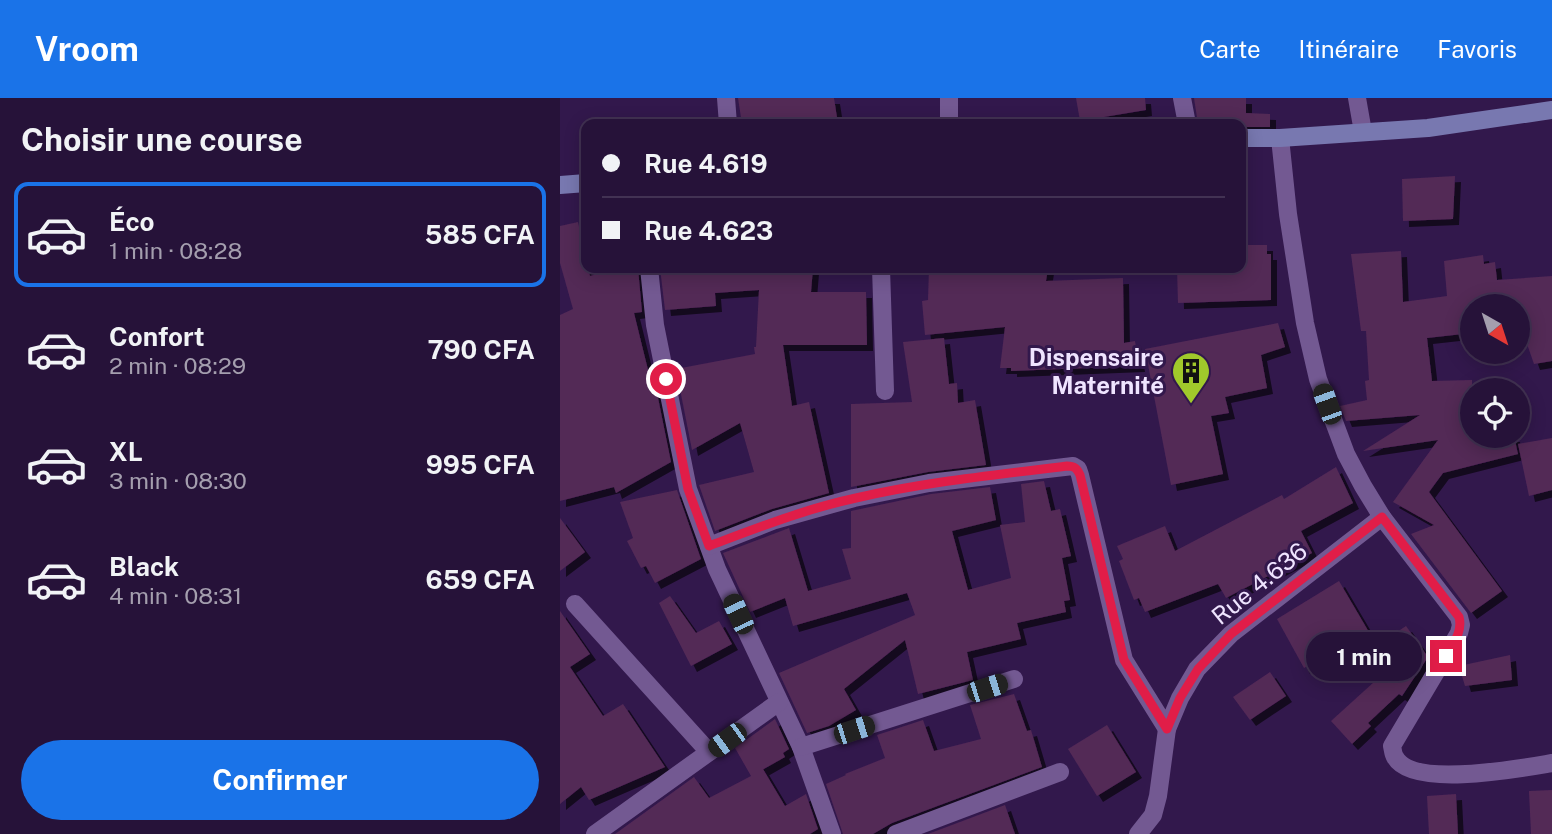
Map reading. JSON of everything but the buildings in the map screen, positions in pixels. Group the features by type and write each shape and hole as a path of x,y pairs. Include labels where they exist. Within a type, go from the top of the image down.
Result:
{"main road":[{"path":"1246,138 1428,128 1552,110"},
{"path":"560,186 581,184"}],"street":[{"path":"726,98 728,119"},
{"path":"949,98 949,119"},
{"path":"1182,98 1186,119"},
{"path":"1357,98 1363,132"},
{"path":"1280,138 1287,214 1305,323 1318,379 1346,454 1363,486 1382,517 1459,617 1461,625 1459,633 1392,746 1395,758 1405,766 1432,774 1461,775 1552,762"},
{"path":"650,273 655,325 688,489 717,569 801,747 830,833"},
{"path":"881,273 885,391"},
{"path":"709,546 775,520 854,498 929,483 1073,466 1078,469 1080,475 1124,660 1167,729"},
{"name":"Rue 4.636","path":"1138,834 1153,815 1167,729 1180,698 1198,669 1231,634 1382,517"},
{"path":"575,604 709,752"},
{"path":"801,747 1014,679"},
{"path":"595,834 779,702"},
{"path":"896,834 1060,772"}],"place":[{"name":"Dispensaire Maternité","path":"1191,405"}],"route":[{"path":"666,379 688,489 709,546 775,520 854,498 929,483 1067,466 1078,469 1124,660 1167,729 1180,698 1198,669 1231,634 1382,517 1459,617 1459,633 1446,656"}]}
